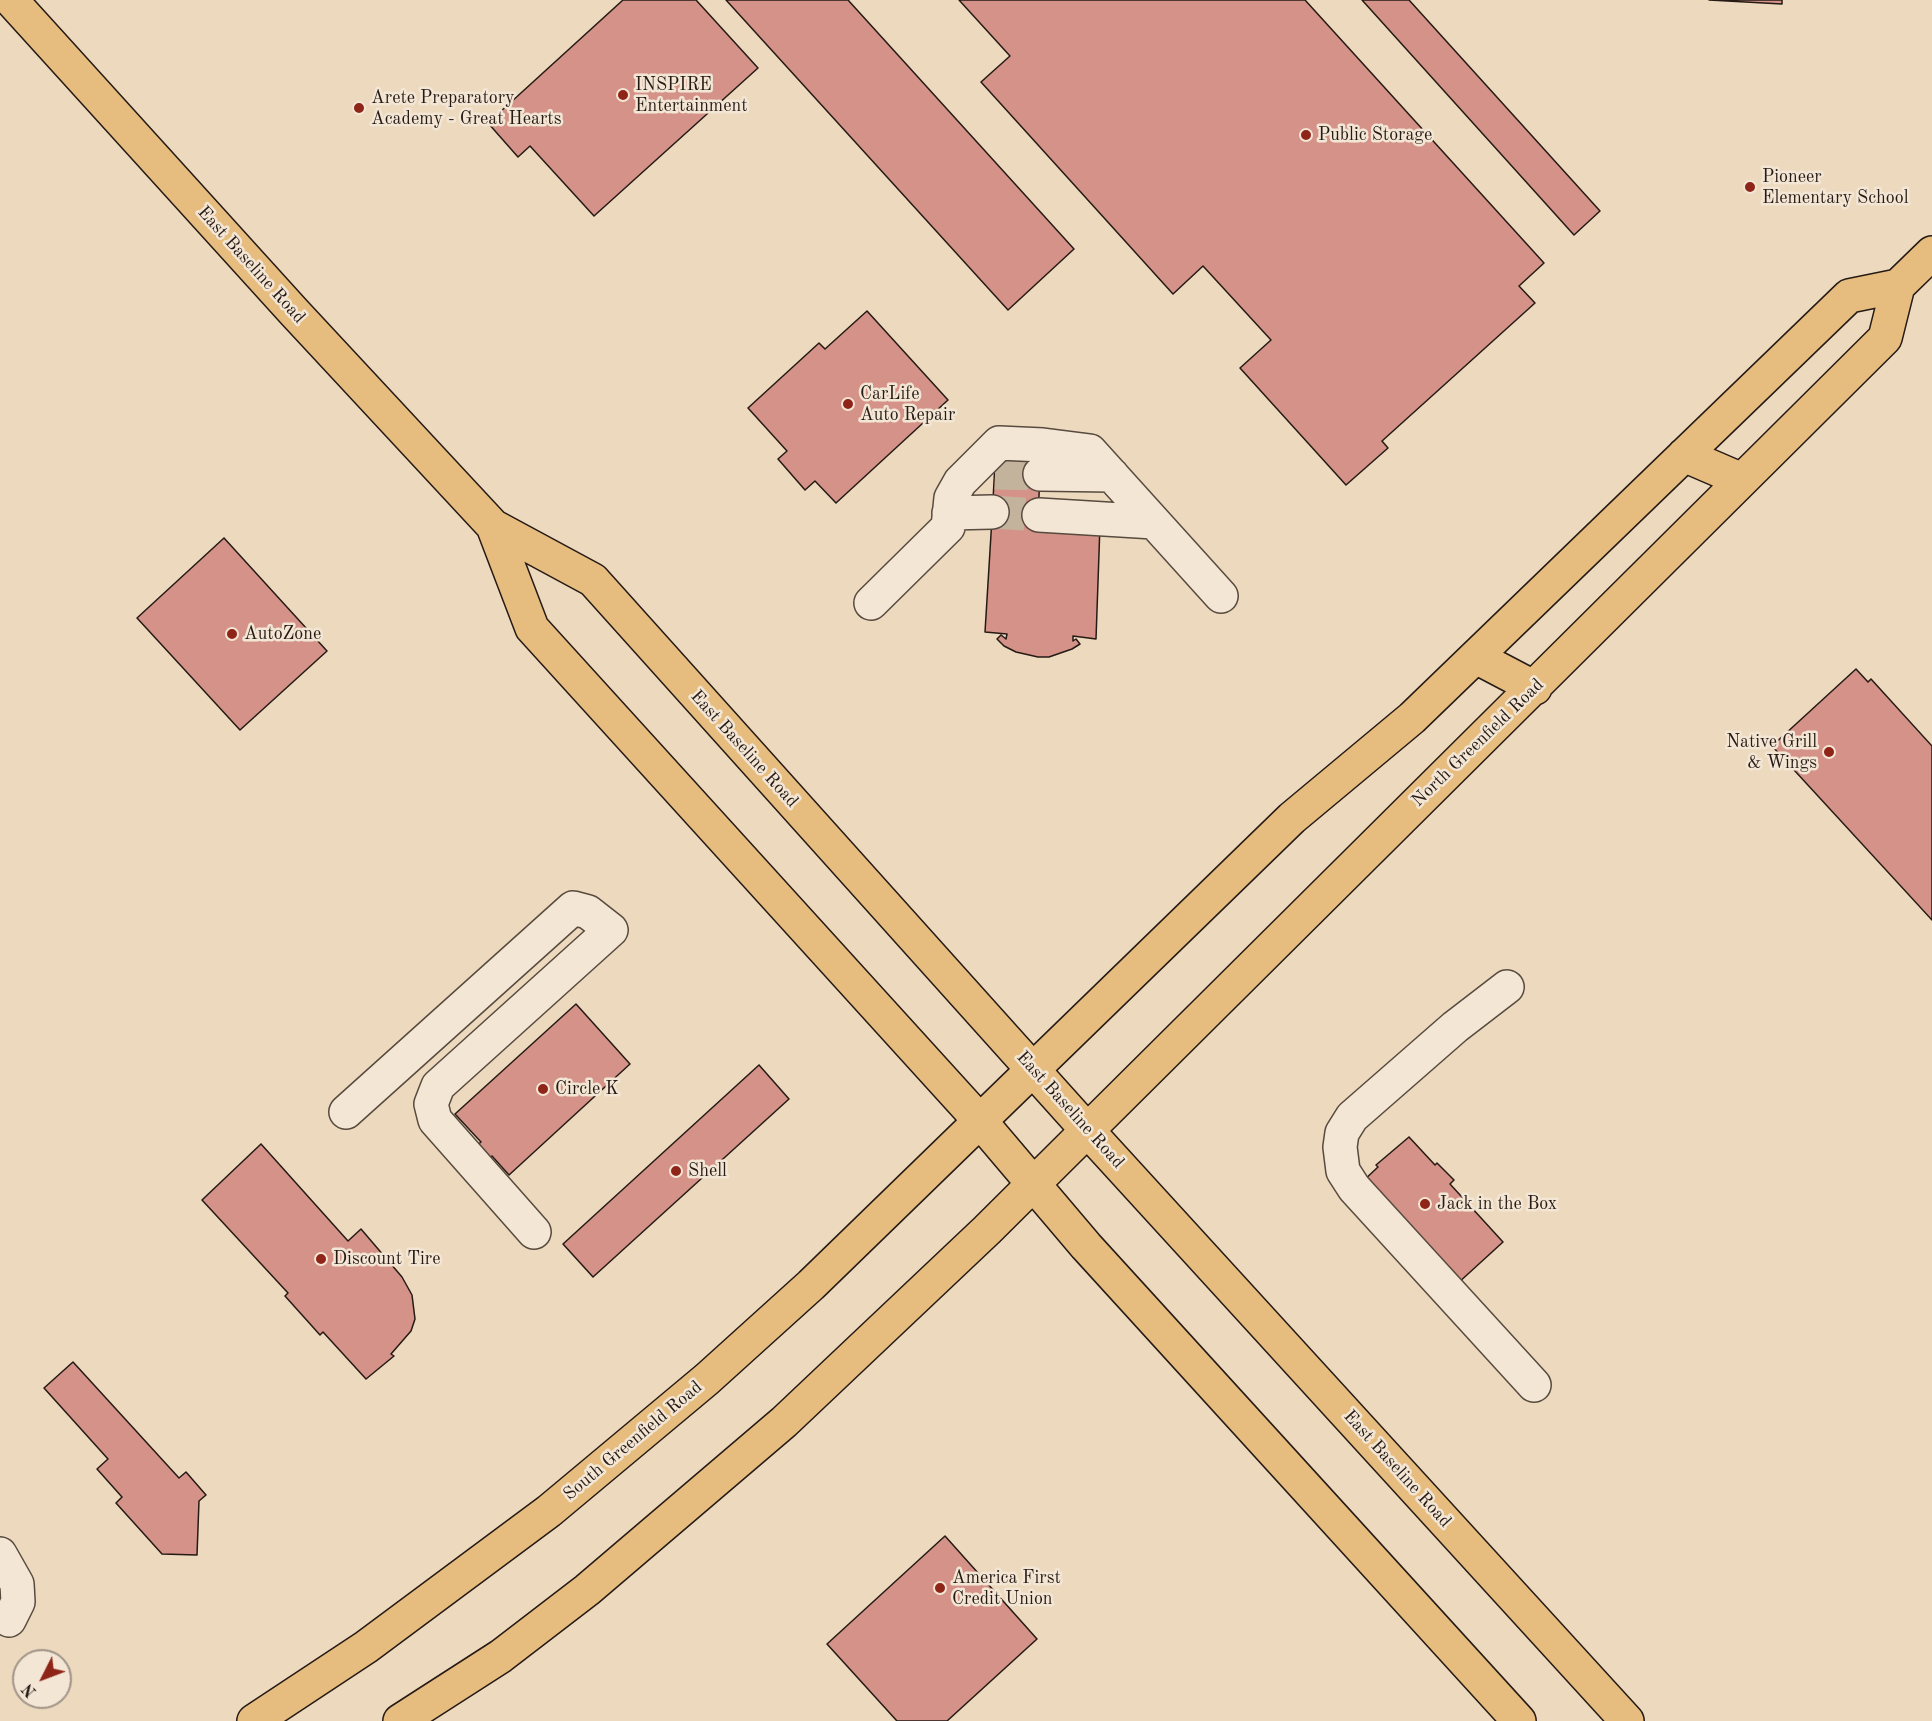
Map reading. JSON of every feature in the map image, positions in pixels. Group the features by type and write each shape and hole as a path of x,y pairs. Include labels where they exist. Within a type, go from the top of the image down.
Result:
{"main road":[{"name":"East Baseline Road","path":"11,0 286,304 493,526 593,580 1087,1130 1627,1721"},
{"path":"980,1121 1292,818 1412,718 1849,296 1898,286 1932,253"},
{"name":"North Greenfield Road","path":"1032,1185 1885,338 1898,286"},
{"path":"1684,455 1742,480"},
{"name":"East Baseline Road","path":"493,526 532,628 980,1121 1032,1185 1519,1721"},
{"path":"1476,657 1534,688"},
{"name":"South Greenfield Road","path":"254,1721 375,1640 549,1511 623,1451 811,1286 980,1121"},
{"path":"400,1721 501,1656 674,1517 799,1408 1032,1185"}],"lane":[{"path":"871,603 948,527 975,495 999,443 1043,445 1090,451 1221,596"},
{"path":"1133,499 1040,495 1133,499"},
{"path":"346,1112 573,908 588,912 611,930 438,1086 431,1104 435,1120 534,1232"},
{"path":"1507,987 1352,1117 1342,1133 1343,1171 1354,1188 1534,1385"},
{"path":"0,1554 17,1584 18,1602 3,1620"}],"building":[{"name":"INSPIRE Entertainment","path":"623,0 696,0 758,68 594,216 530,146 518,157 488,123"},
{"path":"726,0 848,0 1074,249 1008,310"},
{"path":"959,0 1305,0 1544,263 1519,286 1535,303 1382,441 1388,448 1346,485 1240,368 1271,340 1203,266 1173,294 981,82 1010,56"},
{"path":"1362,0 1409,0 1600,211 1574,235"},
{"path":"1709,0 1782,0 1782,4"},
{"name":"CarLife Auto Repair","path":"867,311 948,400 836,503 815,481 805,490 778,459 787,451 748,408 819,343 825,349"},
{"path":"996,445 1041,447 1038,520 992,518"},
{"path":"992,518 1100,525 1096,639 1073,636 1073,641 1076,639 1080,644 1072,649 1049,657 1038,657 1016,652 1004,646 997,639 1001,635 1006,639 1007,634 985,632"},
{"name":"AutoZone","path":"224,538 327,651 240,730 137,618"},
{"path":"1856,669 1868,682 1871,679 1932,746 1932,920 1772,746"},
{"name":"Circle K","path":"576,1004 630,1064 509,1175 492,1156 487,1160 475,1147 481,1142 455,1114"},
{"name":"Shell","path":"759,1065 789,1099 593,1277 563,1244"},
{"name":"Jack in the Box","path":"1409,1137 1435,1165 1437,1163 1454,1180 1450,1184 1503,1242 1457,1284 1362,1182 1378,1167 1376,1165"},
{"name":"Discount Tire","path":"261,1144 348,1241 361,1229 402,1277 412,1295 415,1319 411,1331 391,1354 394,1356 366,1379 323,1332 320,1335 285,1296 288,1293 202,1200"},
{"path":"73,1362 179,1478 186,1472 206,1495 199,1501 197,1555 162,1554 116,1503 122,1497 97,1469 108,1459 44,1388"},
{"name":"America First Credit Union","path":"945,1536 1037,1639 947,1721 897,1721 827,1644"}],"tunnel":[{"path":"995,473 1040,474"},
{"path":"992,512 1039,515"}],"place":[{"name":"INSPIRE Entertainment","path":"623,95"},
{"name":"Arete Preparatory Academy - Great Hearts","path":"359,108"},
{"name":"Public Storage","path":"1306,135"},
{"name":"Pioneer Elementary School","path":"1750,187"},
{"name":"CarLife Auto Repair","path":"848,404"},
{"name":"AutoZone","path":"232,634"},
{"name":"Native Grill & Wings","path":"1829,752"},
{"name":"Circle K","path":"543,1089"},
{"name":"Shell","path":"676,1171"},
{"name":"Jack in the Box","path":"1425,1204"},
{"name":"Discount Tire","path":"321,1259"},
{"name":"America First Credit Union","path":"940,1588"}]}
